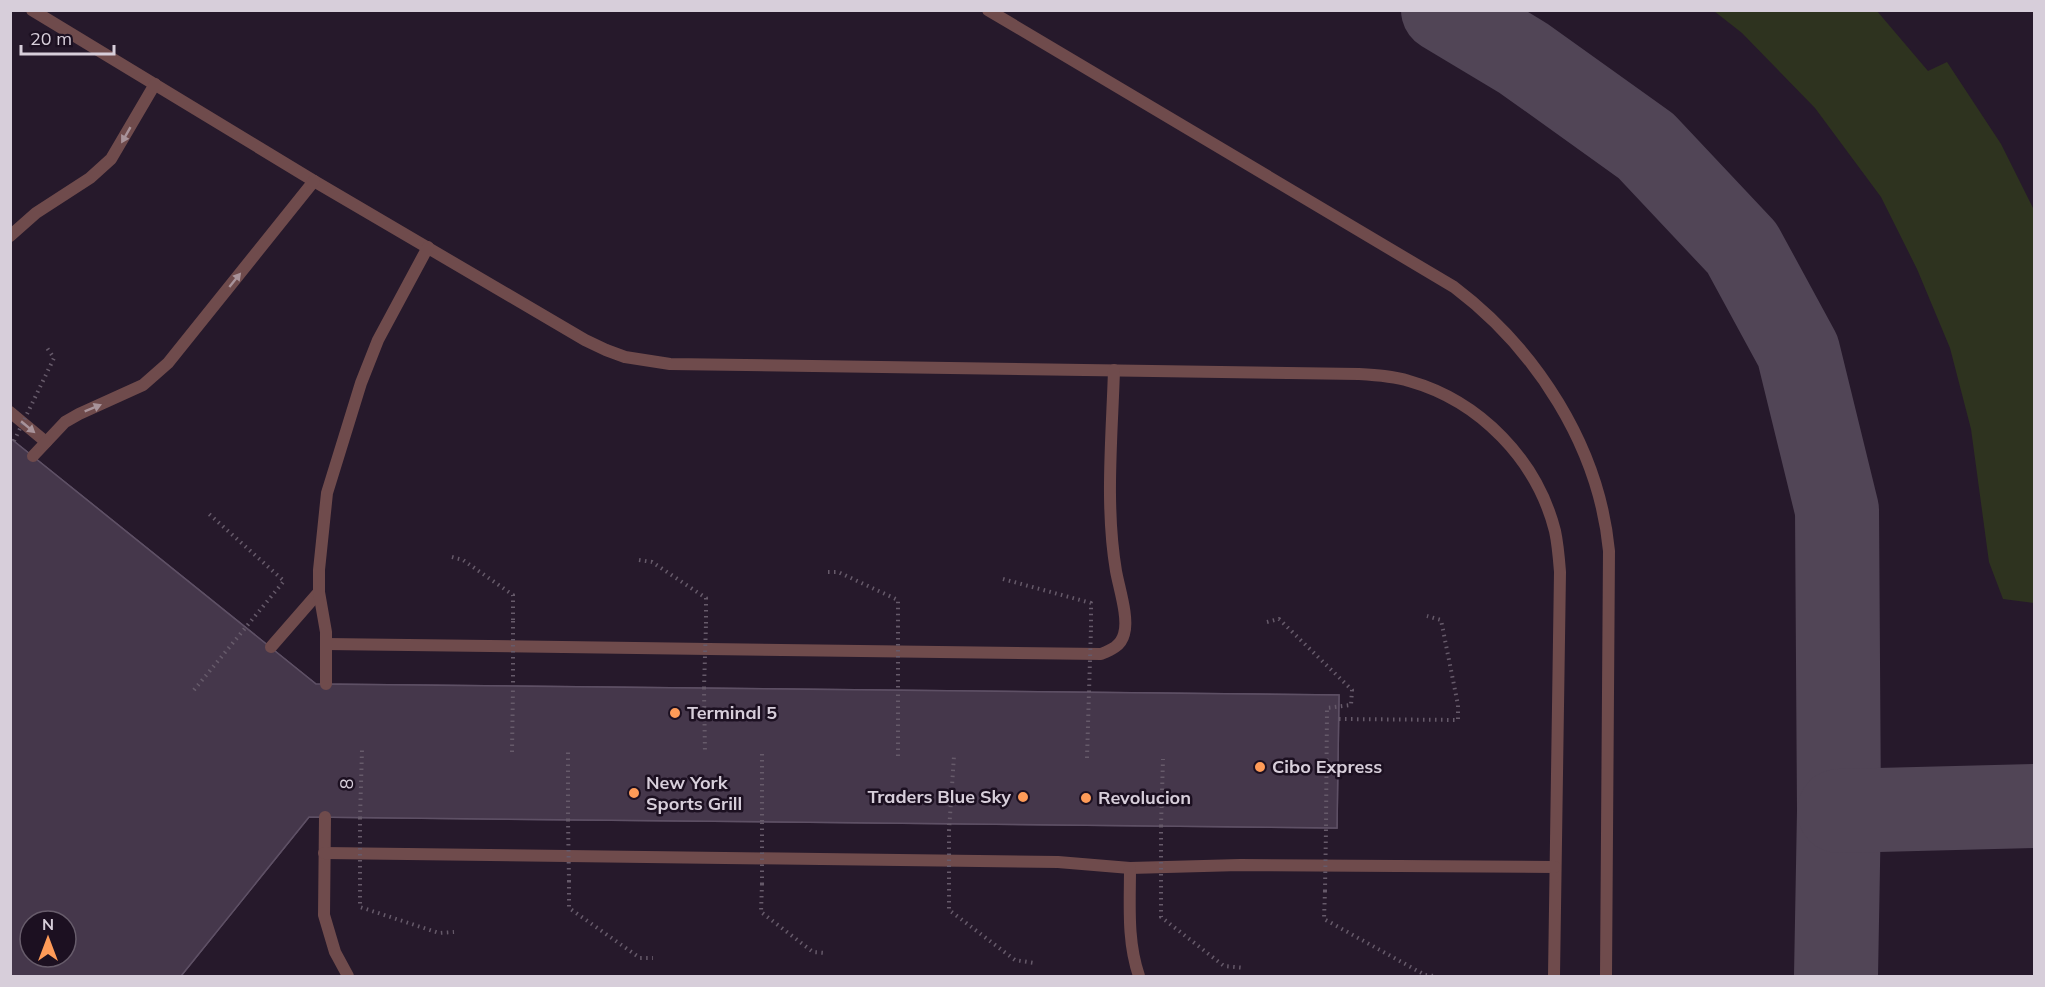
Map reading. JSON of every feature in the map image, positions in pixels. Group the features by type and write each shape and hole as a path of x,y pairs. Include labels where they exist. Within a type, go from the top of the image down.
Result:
{"lane":[{"path":"32,10 314,181 585,340 615,353 649,362 693,364 1359,374 1390,377 1429,387 1450,397 1489,424 1506,440 1532,476 1550,514 1558,550 1560,572 1554,976"},
{"path":"988,10 1454,286 1482,308 1532,362 1575,436 1590,469 1606,525 1609,580 1606,976"},
{"path":"10,236 36,213 90,178 111,159 155,84"},
{"path":"33,456 65,422 143,385 168,363 314,181"},
{"path":"326,684 326,644 319,592 319,570 327,494 361,383 378,340 429,247"},
{"path":"326,644 1101,654 1117,646 1125,632 1111,528 1114,370"},
{"path":"10,412 46,442"},
{"path":"270,647 319,592"},
{"path":"325,817 324,915 335,952 348,976"},
{"path":"324,853 1058,862 1130,868 1240,865 1555,867"},
{"path":"1130,868 1129,926 1139,976"}],"path":[{"path":"14,441 54,358 48,348"},
{"path":"194,690 284,581 209,514"},
{"path":"452,557 463,560 513,595 512,752"},
{"path":"639,560 651,562 706,598 705,754"},
{"path":"828,572 838,572 898,600 898,756"},
{"path":"1003,579 1091,603 1087,758"},
{"path":"1339,719 1458,720 1458,705 1441,620 1427,616"},
{"path":"1267,622 1279,619 1352,690 1351,705 1327,708 1324,919 1425,975 1435,976"},
{"name":"8","path":"362,750 360,907 439,933 454,932"},
{"path":"568,752 569,908 640,958 653,958"},
{"path":"762,754 761,912 813,952 826,953"},
{"path":"949,831 954,756"},
{"path":"1163,759 1161,918 1224,966 1245,968"},
{"path":"949,824 949,910 1015,960 1034,963"}],"green space":[{"path":"1714,11 1877,11 1928,71 1947,62 2001,144 2034,210 2034,603 2003,599 1989,562 1971,429 1950,348 1917,269 1881,197 1815,108 1742,33"}],"building":[{"name":"Terminal 5","path":"10,438 316,684 1339,695 1337,828 309,817 181,976 10,976"},
{"name":"Terminal 5","path":"10,438 316,684 1339,695 1337,828 309,817 181,976 10,976"}],"taxiway":[{"path":"1443,10 1523,58 1646,146 1742,248 1798,351 1837,510 1839,811 1836,976"},
{"path":"1839,811 2034,806"}],"place":[{"name":"Terminal 5","path":"675,713"},
{"name":"Cibo Express","path":"1260,767"},
{"name":"New York Sports Grill","path":"634,793"},
{"name":"Traders Blue Sky","path":"1023,797"},
{"name":"Revolucion","path":"1086,798"}]}
